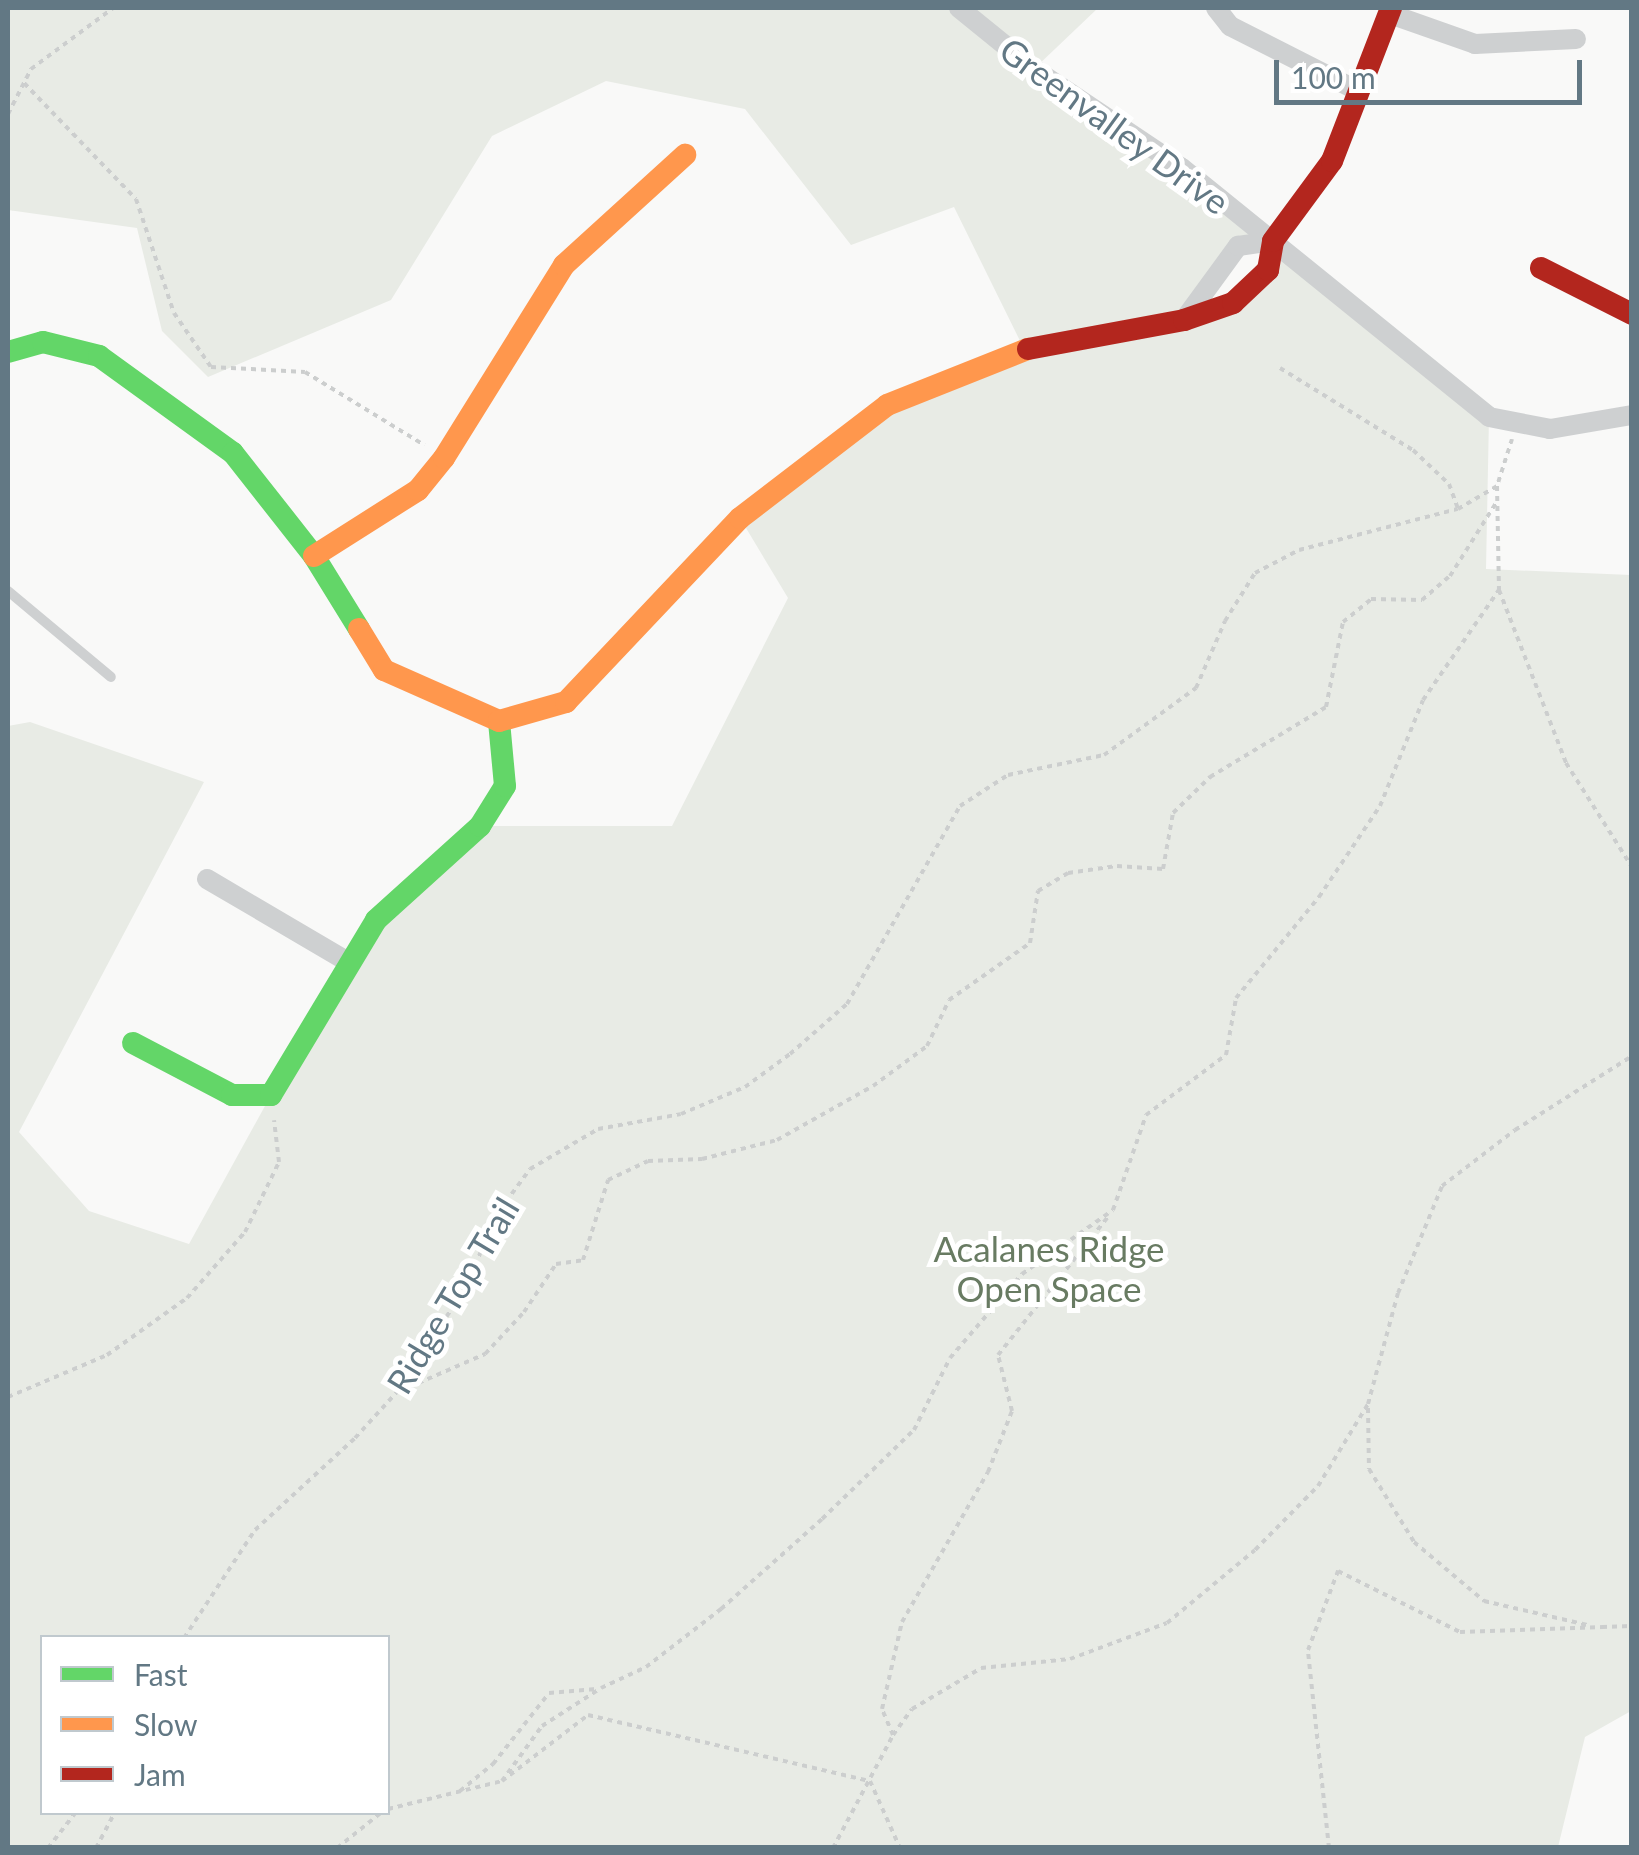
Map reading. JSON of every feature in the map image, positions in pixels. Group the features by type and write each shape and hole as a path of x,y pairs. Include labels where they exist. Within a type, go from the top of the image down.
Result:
{"street":[{"name":"Greenvalley Drive","path":"959,8 997,42 1182,168 1489,417 1516,425"},
{"path":"1216,8 1230,26 1358,91"},
{"path":"8,352 43,342 99,356 233,453 314,556 384,670 499,721 566,702 740,518 887,405 1025,349 1184,320 1226,308 1247,292 1268,270 1273,241 1332,160 1390,11 1475,44 1576,39"},
{"path":"314,556 418,490 444,458 564,264 685,155"},
{"path":"1184,320 1238,246 1273,241"},
{"path":"1541,268 1632,314"},
{"path":"1516,425 1550,429 1632,415"},
{"path":"132,1043 232,1095 271,1095 376,920 480,826 505,786 499,721"},
{"path":"207,879 350,963"}],"lane":[{"path":"8,592 111,676"}],"path":[{"path":"8,114 31,69 112,8"},
{"path":"24,83 136,199 174,312 211,367 304,372 444,458"},
{"path":"1280,368 1413,450 1449,484 1458,510"},
{"path":"1516,425 1497,486 1499,590 1566,763 1632,867"},
{"name":"Ridge Top Trail","path":"186,1635 255,1530 355,1438 398,1392 468,1284 494,1218 530,1169 598,1129 681,1114 745,1087 790,1054 847,1004 960,806 1008,776 1104,754 1183,699 1196,688 1225,621 1255,572 1299,550 1458,510 1497,486"},
{"path":"398,1392 485,1354 524,1312 556,1264 582,1260 608,1180 648,1161 702,1158 777,1140 841,1104 927,1046 950,1000 1030,943 1038,891 1068,873 1117,866 1163,869 1173,814 1210,777 1326,707 1343,622 1371,599 1422,600 1450,576 1496,503"},
{"path":"893,1735 882,1709 902,1622 988,1472 1012,1411 998,1354 1113,1210 1146,1116 1226,1055 1236,998 1319,897 1380,806 1423,700 1499,590"},
{"path":"1604,1627 1565,1623 1484,1601 1414,1542 1369,1469 1368,1404 1398,1293 1442,1186 1515,1130 1632,1056"},
{"path":"8,1397 107,1355 187,1298 245,1232 279,1162 271,1095"},
{"path":"502,1781 542,1726 600,1688 646,1667 720,1609 822,1519 914,1430 950,1358 1022,1274 1113,1210"},
{"path":"833,1848 893,1735 912,1708 981,1668 1070,1660 1167,1623 1255,1550 1318,1486 1368,1404"},
{"path":"1328,1848 1308,1650 1338,1571 1460,1632 1632,1626"},
{"path":"459,1792 493,1764 548,1692 600,1688"},
{"path":"390,1810 502,1781 588,1715 870,1781"},
{"path":"870,1781 900,1848"},
{"path":"48,1848 74,1815"},
{"path":"96,1848 113,1815"},
{"path":"336,1848 380,1815"}],"green space":[{"name":"Acalanes Ridge Open Space","path":"8,8 1098,8 1035,68 1182,168 1489,417 1486,569 1631,575 1631,1711 1585,1737 1558,1847 8,1847 8,726 30,722 204,782 19,1132 89,1211 189,1244 271,1095 376,920 480,826 672,826 788,598 740,518 887,405 1024,349 954,207 851,245 745,109 606,81 492,136 391,300 208,377 162,331 137,228 8,210","holes":["1273,242 1226,308 1185,318 1238,246"]}],"traffic: fast":[{"path":"8,352 43,342 99,356 233,453 314,556 359,629"},
{"path":"133,1043 232,1095 271,1095 376,920 480,826 505,786 499,721"}],"traffic: slow":[{"path":"314,556 418,490 444,458 564,265 685,155"},
{"path":"359,629 384,670 499,721 566,702 740,518 887,405 1028,349"}],"traffic: jam":[{"path":"1028,349 1184,320 1233,303 1268,270 1273,241 1332,161 1391,8"},
{"path":"1541,268 1632,314"}]}
